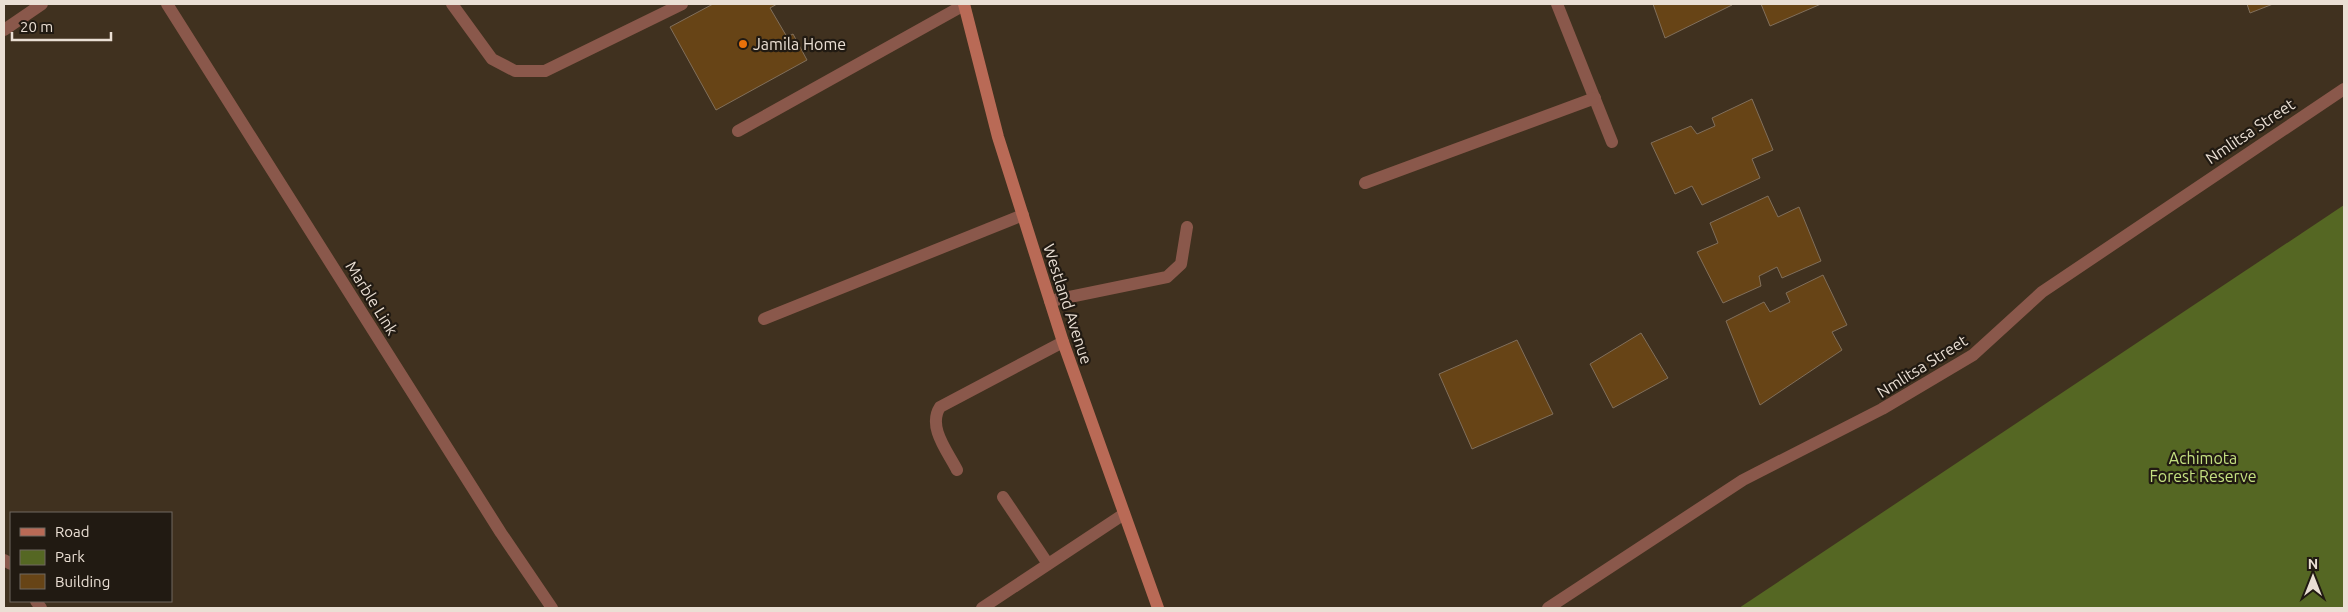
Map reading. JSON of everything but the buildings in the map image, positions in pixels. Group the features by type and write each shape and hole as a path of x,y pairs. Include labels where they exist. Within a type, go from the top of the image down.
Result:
{"street":[{"path":"4,30 42,4"},
{"name":"Marble Link","path":"167,4 501,533 552,608"},
{"path":"452,4 492,59 514,71 545,71 682,4"},
{"path":"1557,4 1612,142"},
{"path":"738,131 964,5"},
{"name":"Westland Avenue","path":"964,5 998,137 1062,342 1158,608"},
{"name":"Nmlitsa Street","path":"1548,608 1743,480 1882,410 1973,355 2042,292 2344,89"},
{"path":"1365,183 1595,98"},
{"path":"764,319 1023,215"},
{"path":"1050,300 1167,277 1181,264 1186,227"},
{"path":"957,470 935,428 935,415 940,407 1062,342"},
{"path":"1003,496 1048,564"},
{"path":"982,608 1124,514"}],"green space":[{"name":"Achimota Forest Reserve","path":"2344,205 2344,608 1739,608"}],"place":[{"name":"Jamila Home","path":"743,44"}]}
